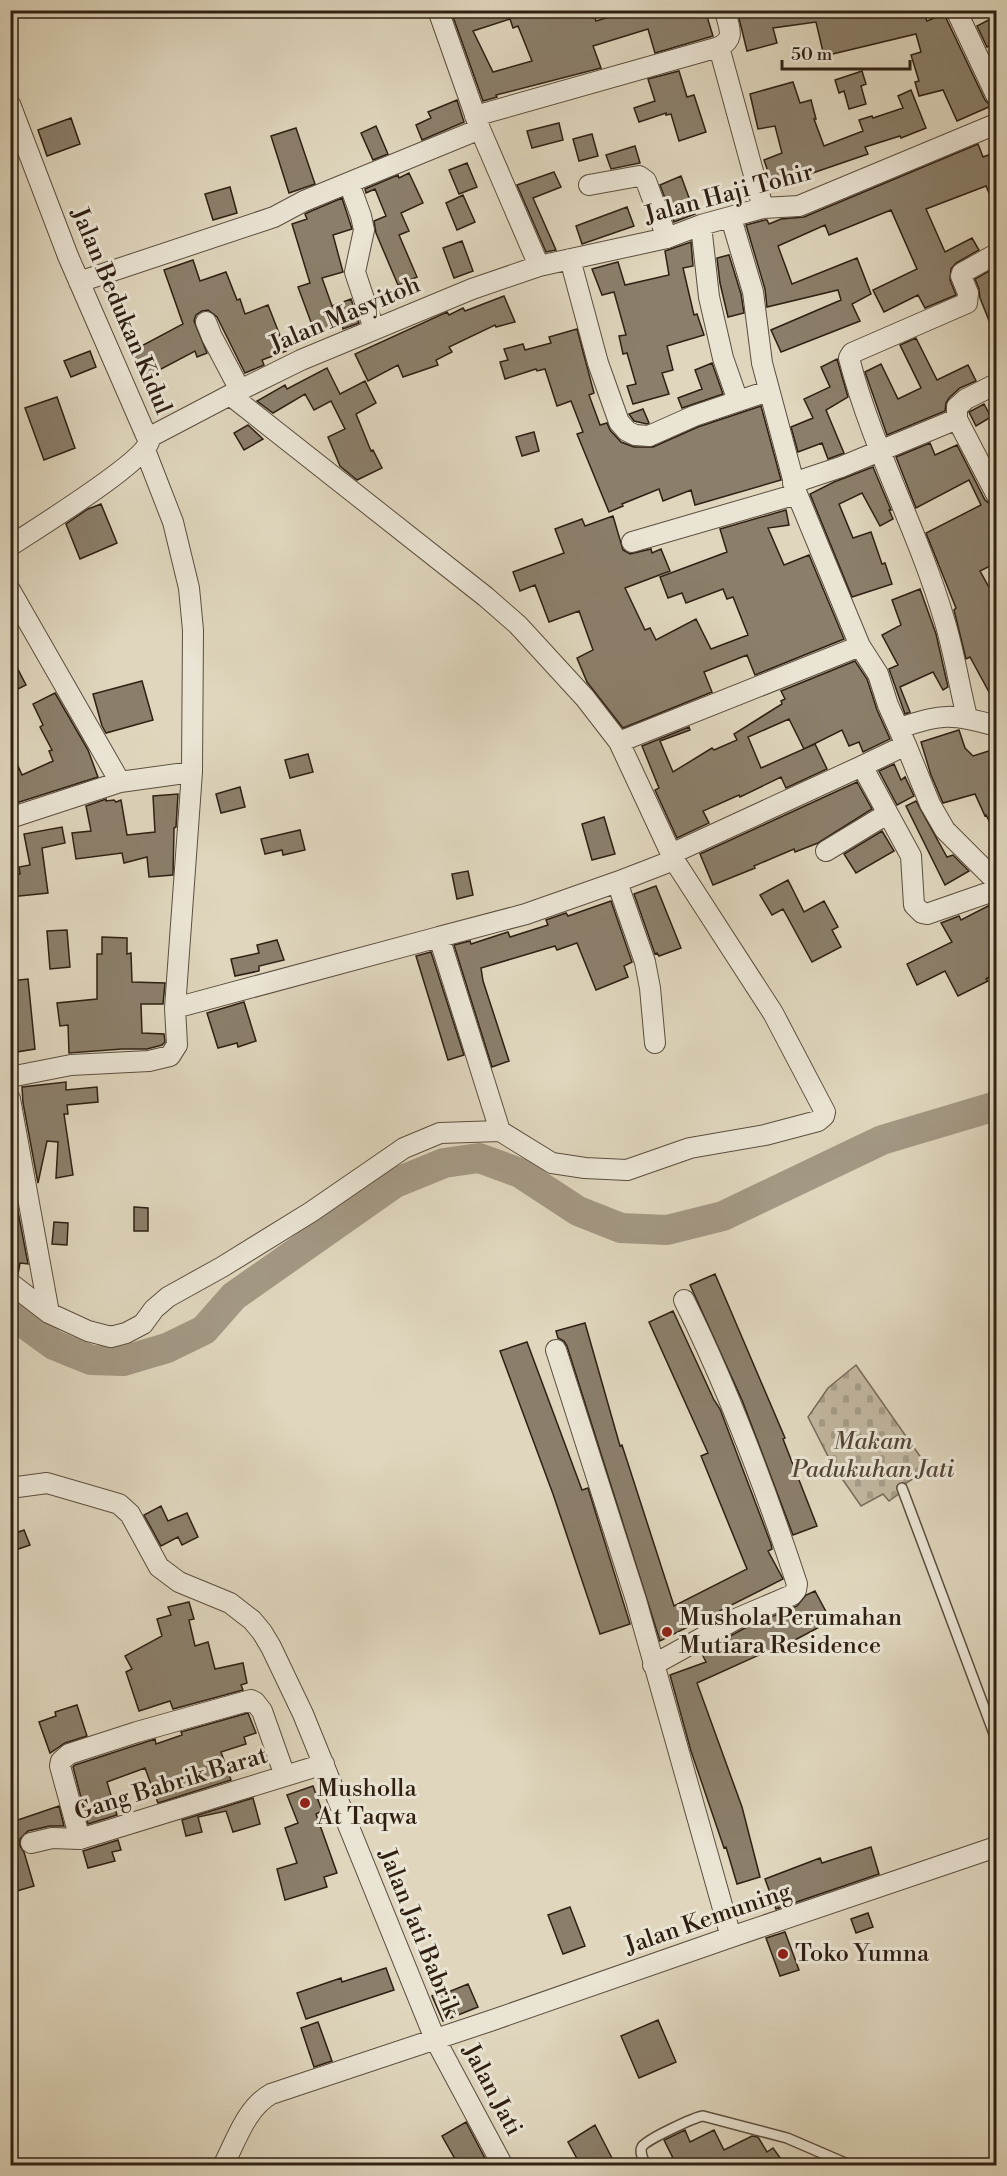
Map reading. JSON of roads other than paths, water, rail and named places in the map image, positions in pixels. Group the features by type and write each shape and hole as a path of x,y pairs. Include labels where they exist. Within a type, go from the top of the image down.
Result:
{"street":[{"path":"438,10 478,123 539,266"},
{"path":"79,282 274,217 478,123 728,43 731,36 725,10"},
{"path":"956,10 996,95"},
{"path":"718,47 763,208"},
{"name":"Jalan Bedukan Kidul","path":"10,104 79,282 147,444 107,481 10,546"},
{"name":"Jalan Haji Tohir","path":"570,259 667,238 701,225 763,208 799,206 996,124"},
{"path":"589,185 639,176 646,181 667,238"},
{"path":"349,183 364,230 355,272 374,329"},
{"path":"731,218 753,292 762,363 795,489 860,646 878,674 888,705 930,804 945,830 996,881"},
{"path":"701,225 710,297 723,358 738,401"},
{"path":"967,717 944,619 910,526 879,452 849,358 852,353 967,303 968,293 961,276 962,273 996,254"},
{"path":"570,259 598,363 620,422 627,431 635,435 649,436 694,416 768,391"},
{"name":"Jalan Masyitoh","path":"147,444 235,392 301,360 472,289 539,266 570,259"},
{"path":"10,1283 49,1313 88,1331 111,1337 126,1333 143,1324 154,1309 168,1297 222,1267 311,1212 404,1148 440,1133 500,1131 552,1163 585,1168 627,1170 690,1148 765,1135 818,1120 824,1116 825,1112 773,1013 673,857 619,742 585,698 518,625 486,597 235,392 206,322"},
{"path":"996,384 966,399 957,407 957,419 996,494"},
{"path":"632,542 747,507 795,489 957,419"},
{"path":"10,1077 71,1065 149,1061 170,1056 177,1045 174,1008 192,772 193,630 189,588 173,522 147,444"},
{"path":"10,590 120,782"},
{"path":"619,742 860,646"},
{"path":"174,1008 526,914 617,882 862,766 926,718 967,717 996,726"},
{"path":"862,766 911,856 913,901 922,913 927,914 996,890"},
{"path":"10,818 120,782 192,772"},
{"path":"826,851 887,814"},
{"path":"617,882 645,962 655,1043"},
{"path":"439,937 500,1131"},
{"path":"10,1099 49,1313"},
{"path":"653,1665 738,1618 792,1595 797,1584 768,1496 699,1330 684,1300"},
{"path":"556,1350 636,1600 730,1937"},
{"name":"Jalan Jati Babrik","path":"10,1488 47,1483 119,1504 130,1514 159,1567 179,1582 230,1603 252,1620 272,1647 324,1764 435,2039"},
{"path":"80,1839 60,1766 61,1761 69,1754 137,1732 251,1700 262,1711 285,1776"},
{"name":"Gang Babrik Barat","path":"31,1844 52,1838 80,1839 324,1764"},
{"name":"Jalan Kemuning","path":"223,2166 250,2113 265,2097 280,2090 996,1847"},
{"name":"Jalan Jati","path":"435,2039 503,2166"}],"lane":[{"path":"902,1488 996,1739"},
{"path":"645,2166 641,2152 643,2144 703,2116 788,2138 852,2166"}],"waterway":[{"path":"10,1313 54,1345 91,1360 123,1361 167,1348 204,1330 234,1296 395,1183 444,1163 479,1158 520,1173 578,1211 621,1228 667,1230 723,1216 882,1140 996,1106"}],"place":[{"name":"Mushola Perumahan Mutiara Residence","path":"667,1632"},
{"name":"Musholla At Taqwa","path":"305,1803"},
{"name":"Toko Yumna","path":"783,1954"}],"park label":[{"name":"Makam Padukuhan Jati","path":"873,1456"}]}
